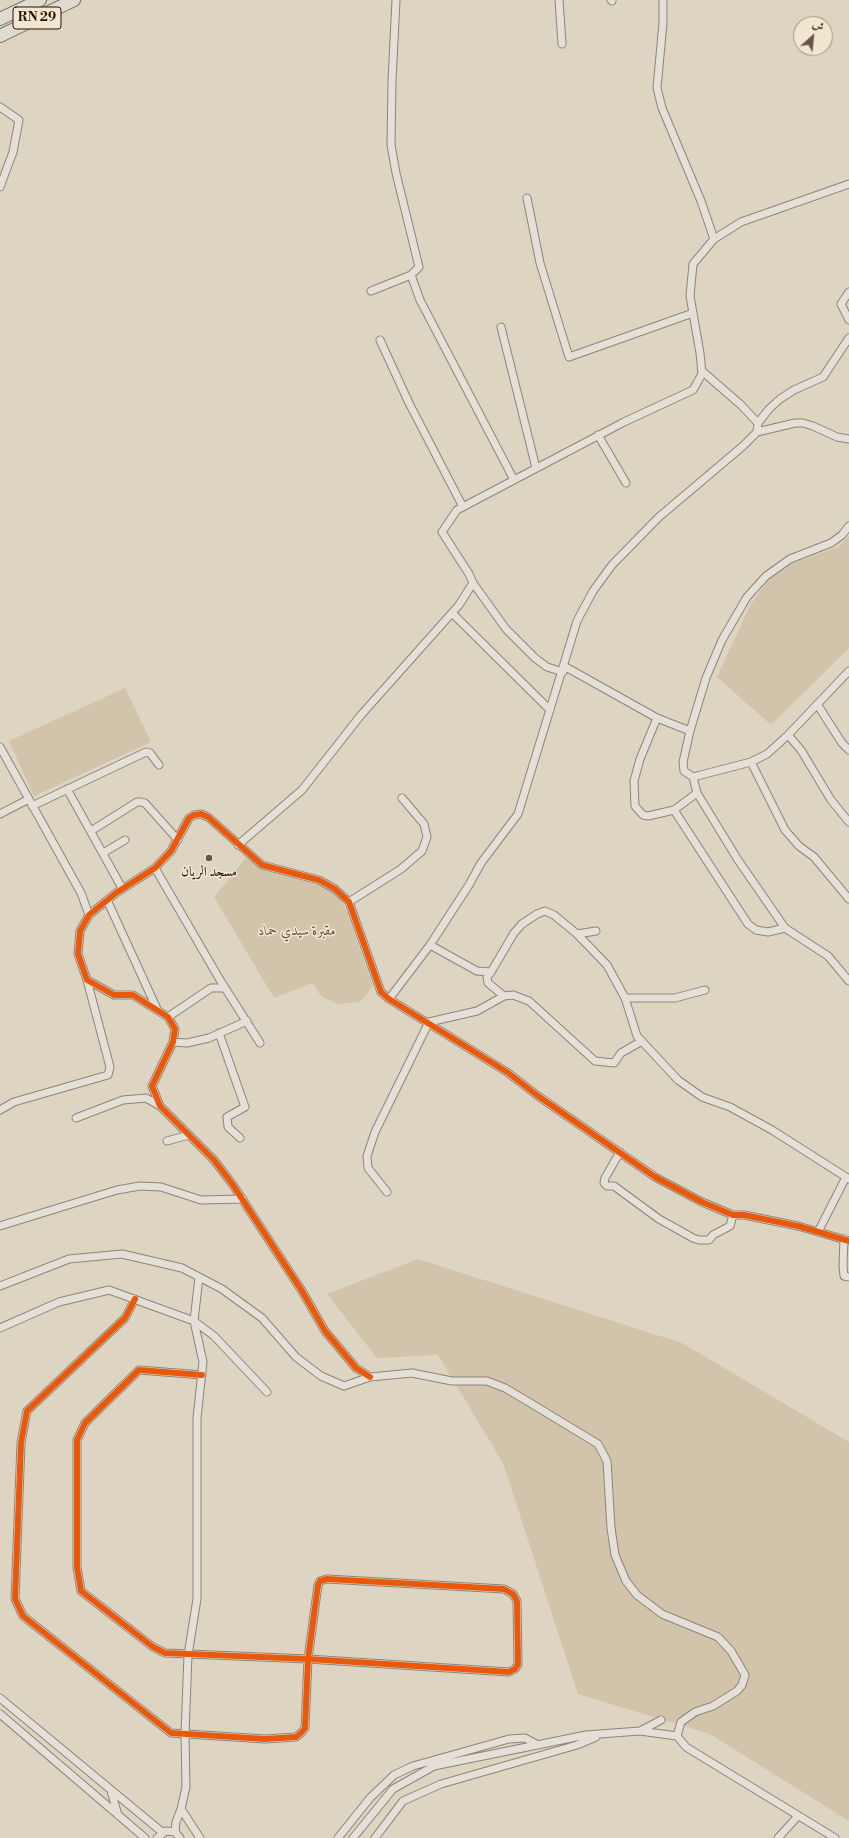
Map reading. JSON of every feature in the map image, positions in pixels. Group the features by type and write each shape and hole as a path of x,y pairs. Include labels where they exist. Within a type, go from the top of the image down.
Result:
{"highway":[{"name":"RN 29","path":"0,19 40,0"},
{"name":"RN 29","path":"0,36 74,0"}],"street":[{"path":"371,291 411,275 419,267 396,173 391,145 392,81 396,0"},
{"path":"559,0 562,44"},
{"path":"663,0 663,22 657,88 662,108 701,201 714,239"},
{"path":"0,108 19,120 13,152 0,187"},
{"path":"690,731 657,718 564,669 547,667 535,658 506,629 473,583 469,574 459,561 442,532 457,510 598,435 693,390 702,374 702,371 690,296 693,264 714,239 741,222 849,184"},
{"path":"526,198 540,263 569,357 693,313"},
{"path":"411,275 420,300 514,480"},
{"path":"849,292 840,304 849,320"},
{"path":"501,327 536,468"},
{"path":"757,432 758,423 769,409 780,399 794,390 823,377 849,338"},
{"path":"380,340 409,403 462,508"},
{"path":"702,371 741,405 758,423"},
{"path":"388,999 430,945 469,885 481,863 518,814 564,669 577,621 592,591 612,564 659,517 743,446 757,432 795,423 802,423 813,426 837,437 849,439"},
{"path":"598,435 626,483"},
{"path":"849,526 842,535 831,543 784,563 766,576 747,597 722,640 706,678 690,731 683,762 684,771 693,777 697,793 738,860 785,928 828,956 849,980"},
{"path":"238,845 302,790 361,715 452,613 473,583"},
{"path":"452,613 550,710"},
{"path":"693,777 751,762 767,754 788,735 849,671"},
{"path":"817,704 842,743 849,750"},
{"path":"657,718 640,759 634,781 635,806 643,814 648,816 674,810 697,793"},
{"path":"788,735 801,750 831,800 849,822"},
{"path":"0,747 81,893 89,915"},
{"path":"32,806 146,752 150,753 159,765"},
{"path":"751,762 785,830 799,846 814,857 849,898"},
{"path":"67,789 122,888"},
{"path":"349,902 401,868 422,851 427,837 424,824 402,798"},
{"path":"0,814 29,799"},
{"path":"91,831 137,802 141,802 145,803 178,840"},
{"path":"674,810 748,924 756,930 768,932 785,928"},
{"path":"0,1110 14,1102 108,1075 110,1067 87,980 78,954 80,931 89,915 122,888 155,868 171,851 189,818 194,815 201,814 208,817 223,829 238,845 262,865 319,880 335,889 349,902 381,992 388,999 429,1022 507,1072 538,1096 655,1177 702,1202 733,1215 744,1215 846,1240 843,1266 844,1276 849,1277"},
{"path":"103,853 125,840"},
{"path":"155,868 225,988 260,1043"},
{"path":"107,900 157,1009"},
{"path":"504,996 488,983 487,977 514,933 522,924 537,914 545,911 554,915 577,934 607,965 625,998 630,1018 637,1036 678,1080 702,1097 730,1107 772,1130 847,1178 818,1232"},
{"path":"577,934 596,931"},
{"path":"430,945 476,971 491,972"},
{"path":"87,980 114,995 133,995 168,1017 175,1029 173,1042 146,1098"},
{"path":"168,1017 211,988 225,988"},
{"path":"625,998 675,998 705,990"},
{"path":"429,1022 477,1011 504,996 514,995 529,1001 595,1061 614,1063 621,1053 642,1041"},
{"path":"173,1042 187,1043 219,1033 247,1021"},
{"path":"387,1192 368,1168 367,1156 375,1132 429,1022"},
{"path":"219,1033 245,1107 227,1118 228,1127 240,1138"},
{"path":"152,1086 160,1106"},
{"path":"76,1118 123,1100 146,1098 160,1106 214,1160 243,1199 325,1331 356,1368 370,1377"},
{"path":"167,1141 189,1135"},
{"path":"620,1152 605,1178 604,1183 607,1186 614,1186 659,1219 693,1238 699,1240 709,1240 713,1235 730,1226 733,1215"},
{"path":"0,1226 117,1190 140,1186 162,1188 201,1200 243,1199"},
{"path":"0,1286 69,1259 122,1254 182,1268 222,1289 262,1318 296,1356 321,1376 344,1386 370,1377 412,1373 452,1381 487,1381 505,1388 528,1401 598,1444 607,1461 611,1528 615,1555 626,1580 637,1595 662,1614 718,1637 731,1651 745,1675 737,1692 713,1706 696,1712 681,1722 677,1736"},
{"path":"175,1832 176,1822 181,1809 186,1787 185,1734 188,1654 198,1599 197,1418 203,1362 194,1321 199,1277"},
{"path":"0,1328 59,1302 109,1290 194,1321 214,1336 267,1392"},
{"path":"135,1299 125,1318 27,1410 22,1443 15,1599 23,1616 171,1733 265,1739 296,1737 305,1728 308,1658 318,1585 320,1581 327,1579 504,1589 514,1594 518,1601 518,1664 515,1669 509,1672 308,1658 214,1654 165,1654 153,1647 81,1591 77,1567 77,1440 85,1423 139,1370 202,1375"},
{"path":"0,1698 162,1832"},
{"path":"0,1714 145,1838"},
{"path":"640,1732 661,1720"},
{"path":"353,1838 393,1789 434,1766 600,1734 640,1732 677,1736 686,1747 835,1838"},
{"path":"376,1838 403,1801 441,1784 577,1745 600,1734"},
{"path":"338,1838 370,1798 394,1775 413,1766 509,1739 525,1738 538,1745"},
{"path":"111,1790 118,1815"},
{"path":"181,1809 200,1838"},
{"path":"778,1838 798,1816"},
{"path":"157,1838 162,1832 166,1831 175,1832 180,1838"}],"green space":[{"path":"849,536 849,648 771,725 717,677 751,604 769,579 792,563 838,547"},
{"path":"125,688 151,742 34,796 9,741"},
{"name":"مقبرة سيدي حماد","path":"246,858 266,870 314,881 336,894 347,911 373,986 360,1002 337,1004 321,996 312,983 274,998 214,897"},
{"path":"418,1259 682,1343 849,1442 849,1821 710,1734 578,1694 503,1463 438,1355 377,1358 327,1294"}],"cycle path":[{"path":"370,1377 356,1368 325,1331 302,1291 233,1185 214,1160 160,1106 152,1086 173,1042 175,1029 168,1017 133,995 114,995 87,980 78,954 80,931 89,915 116,893 155,868 171,851 189,818 194,815 201,814 208,817 262,865 319,880 335,889 349,902 381,992 389,999 507,1072 538,1096 655,1177 702,1202 733,1215 744,1215 798,1226 849,1241"},
{"path":"135,1299 125,1318 27,1411 21,1443 15,1599 23,1616 171,1733 265,1739 296,1737 301,1733 305,1728 308,1659 318,1585 320,1581 327,1579 504,1589 513,1594 517,1601 518,1664 515,1669 509,1672 308,1659 165,1653 153,1647 81,1591 77,1567 77,1440 85,1423 139,1370 202,1375"}],"place":[{"name":"مسجد الريان","path":"209,858"}]}
